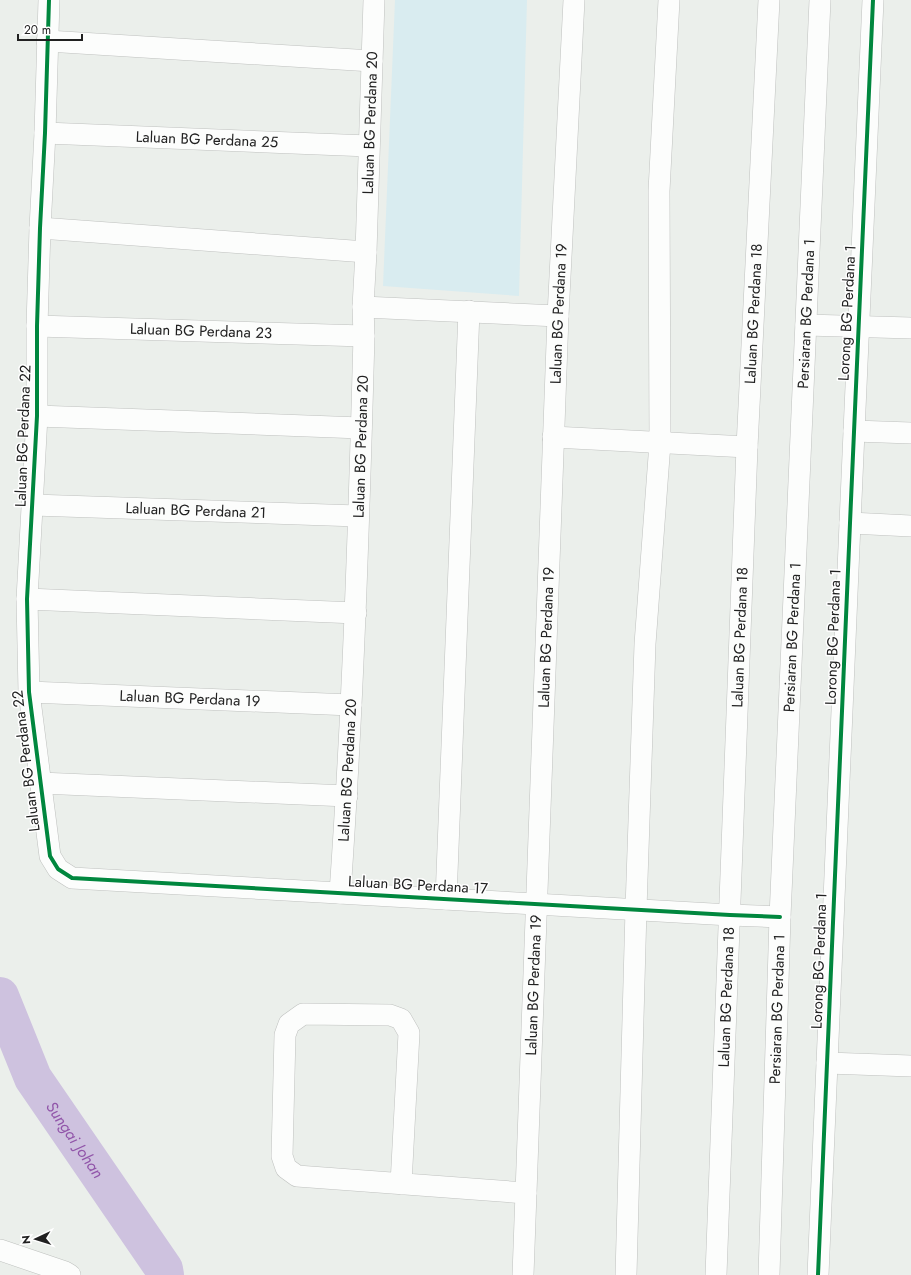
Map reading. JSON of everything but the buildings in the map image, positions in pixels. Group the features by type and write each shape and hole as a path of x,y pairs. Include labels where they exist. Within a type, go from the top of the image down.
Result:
{"street":[{"name":"Laluan BG Perdana 22","path":"49,0 45,133 40,228 37,416 28,599 29,692 50,856 58,869"},
{"name":"Laluan BG Perdana 20","path":"340,893 347,796 356,613 364,336 363,307 374,0"},
{"name":"Laluan BG Perdana 19","path":"523,1275 553,437 574,0"},
{"path":"626,1275 645,644 660,443 659,190 669,0"},
{"name":"Laluan BG Perdana 18","path":"716,1275 747,447 769,0"},
{"name":"Persiaran BG Perdana 1","path":"768,1275 780,917 820,0"},
{"name":"Lorong BG Perdana 1","path":"818,1275 873,0"},
{"path":"47,41 372,61"},
{"name":"Laluan BG Perdana 25","path":"45,133 369,146"},
{"path":"40,228 366,252"},
{"path":"363,307 558,316"},
{"path":"446,899 469,311"},
{"path":"806,325 911,328"},
{"name":"Laluan BG Perdana 23","path":"38,326 364,336"},
{"path":"37,416 361,428"},
{"path":"854,431 911,432"},
{"path":"553,437 747,447"},
{"name":"Laluan BG Perdana 21","path":"33,505 358,516"},
{"path":"850,523 911,526"},
{"path":"28,599 356,613"},
{"name":"Laluan BG Perdana 19","path":"29,692 351,705"},
{"path":"40,783 347,796"},
{"name":"Laluan BG Perdana 17","path":"58,869 72,878 780,917"},
{"path":"401,1184 409,1033 402,1019 390,1015 302,1014 289,1024 284,1035 282,1156 286,1168 297,1176 401,1184 526,1193"},
{"path":"827,1063 911,1066"},
{"path":"0,1250 70,1275"}],"shaded area":[{"path":"395,0 527,0 519,296 383,286"}],"waterway":[{"name":"Sungai Johan","path":"0,996 33,1078 164,1269 165,1275"}],"cycle path":[{"path":"49,0 37,326 37,416 27,599 29,692 50,856 58,869 72,878 780,917"},
{"path":"818,1275 873,0"}]}
